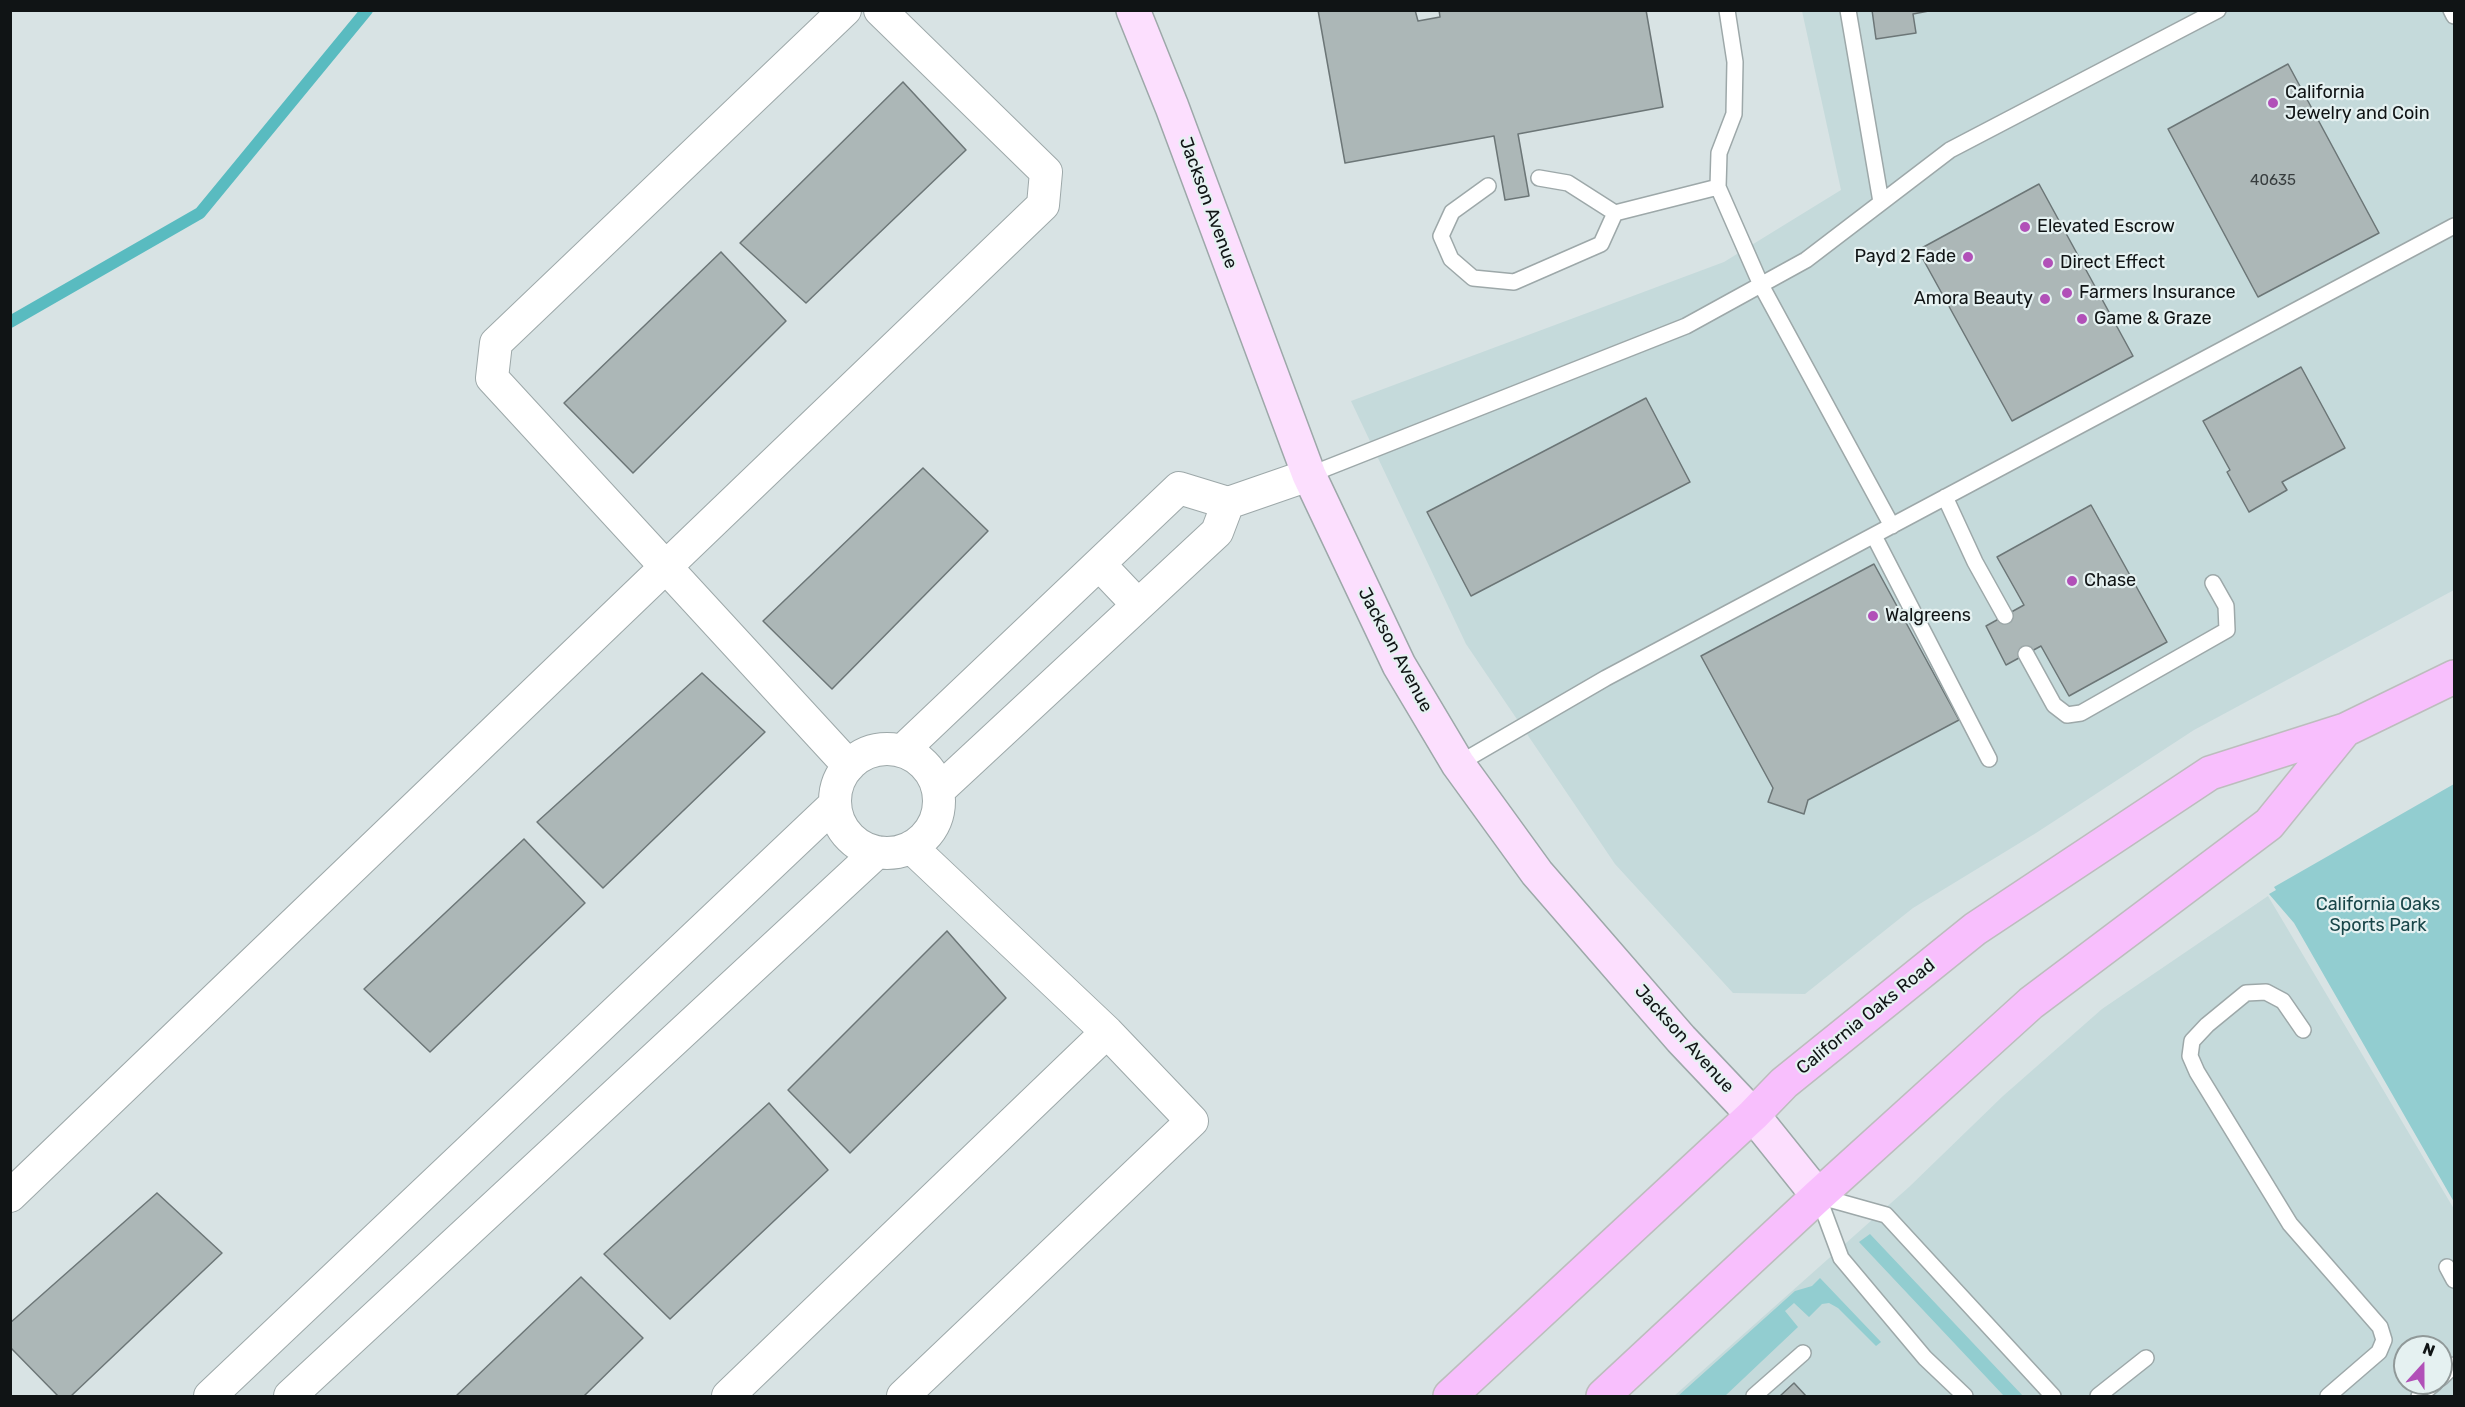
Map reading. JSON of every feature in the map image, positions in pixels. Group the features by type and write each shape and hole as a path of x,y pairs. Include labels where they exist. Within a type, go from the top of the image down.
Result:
{"main road":[{"name":"Jackson Avenue","path":"1133,10 1172,106 1309,476 1399,665 1458,764 1537,873 1681,1039 1753,1115 1818,1196"},
{"name":"California Oaks Road","path":"1450,1396 1753,1115 1784,1083 1975,929 2210,773 2345,730 2454,677"},
{"name":"California Oaks Road","path":"1603,1396 1818,1196 2031,1003 2269,824 2345,730"}],"street":[{"path":"844,10 496,343 492,378 849,766"},
{"path":"10,1196 1043,205 1046,172 880,10"},
{"path":"902,751 1179,488 1228,503 1309,476"},
{"path":"938,791 1217,532 1228,503"},
{"path":"1100,564 1138,605"},
{"path":"885,749 902,751 918,759 930,772 938,791 939,805 935,822 925,837 911,848 894,853 877,852 861,846 847,836 838,822 834,805 836,788 842,773 868,752 885,749"},
{"path":"210,1396 834,805"},
{"path":"903,1396 1192,1121 1107,1032 911,848"},
{"path":"290,1396 877,852"},
{"path":"728,1396 1107,1032"}],"lane":[{"path":"1727,10 1735,62 1734,114 1719,153 1718,187 1761,285 1892,526"},
{"path":"1848,10 1881,202"},
{"path":"1309,476 1686,326 1806,260 1950,150 2218,10"},
{"path":"2451,10 2454,16"},
{"path":"1539,178 1568,183 1616,213 1718,187"},
{"path":"1488,186 1452,212 1441,236 1451,259 1473,278 1514,282 1601,244 1616,213"},
{"path":"1458,764 1606,678 2454,226"},
{"path":"1945,497 2005,616"},
{"path":"1874,536 1989,759"},
{"path":"2026,654 2054,705 2067,715 2081,713 2227,630 2226,606 2213,583"},
{"path":"2303,1030 2283,1001 2266,992 2246,993 2206,1024 2192,1041 2190,1056 2197,1072 2290,1224 2380,1327 2384,1340 2379,1352 2328,1396"},
{"path":"1818,1196 1841,1258 1925,1358 1965,1396"},
{"path":"1818,1196 1886,1215 2053,1396"},
{"path":"1754,1396 1803,1353"},
{"path":"2098,1396 2146,1358"}],"shaded area":[{"path":"1802,11 2454,11 2454,590 2194,730 2036,833 1913,908 1805,994 1733,993 1615,864 1466,644 1351,401 1724,262 1841,190"},
{"path":"2268,896 2454,1209 2454,1396 1674,1396 1909,1187 2003,1096 2102,1009"}],"green space":[{"name":"California Oaks Sports Park","path":"2454,784 2454,1202 2294,923 2269,894 2276,890 2274,887"},
{"path":"1870,1234 2023,1396 2004,1396 1859,1242"},
{"path":"1820,1278 1881,1342 1876,1346 1838,1308 1829,1303 1822,1304 1809,1317 1794,1303 1785,1311 1798,1327 1725,1396 1678,1396 1795,1291 1812,1286"}],"building":[{"path":"1318,10 1415,10 1418,21 1440,17 1439,10 1646,10 1663,107 1518,134 1529,196 1505,200 1494,136 1345,163"},
{"path":"1872,10 1934,10 1913,14 1916,33 1876,39"},
{"path":"2288,64 2379,233 2258,297 2168,129"},
{"path":"903,82 966,150 806,303 740,243"},
{"path":"2039,184 2133,356 2012,421 1918,250"},
{"path":"721,252 786,321 633,473 564,403"},
{"path":"2301,367 2345,448 2282,482 2287,490 2249,512 2227,472 2230,470 2203,421"},
{"path":"1646,398 1690,482 1471,596 1427,512"},
{"path":"923,468 988,531 832,689 763,621"},
{"name":"Chase","path":"2091,505 2167,642 2069,696 2041,646 2006,665 1986,626 2024,605 1997,557"},
{"name":"Walgreens","path":"1874,564 1959,720 1808,800 1804,814 1768,802 1773,788 1701,656"},
{"path":"702,673 765,732 603,888 537,822"},
{"path":"524,839 585,903 430,1052 364,989"},
{"path":"947,931 1006,998 850,1153 788,1090"},
{"path":"769,1103 828,1170 670,1319 604,1254"},
{"path":"157,1193 222,1253 71,1396 58,1396 10,1347 10,1323"},
{"path":"581,1277 643,1338 584,1396 456,1396"},
{"path":"1794,1383 1806,1396 1780,1396"}],"waterway":[{"path":"10,322 200,213 367,10"}],"place":[{"name":"California Jewelry and Coin","path":"2273,103"},
{"name":"Elevated Escrow","path":"2025,227"},
{"name":"Payd 2 Fade","path":"1968,257"},
{"name":"Direct Effect","path":"2048,263"},
{"name":"Farmers Insurance","path":"2067,293"},
{"name":"Amora Beauty","path":"2045,299"},
{"name":"Game & Graze","path":"2082,319"},
{"name":"Chase","path":"2072,581"},
{"name":"Walgreens","path":"1873,616"}]}
